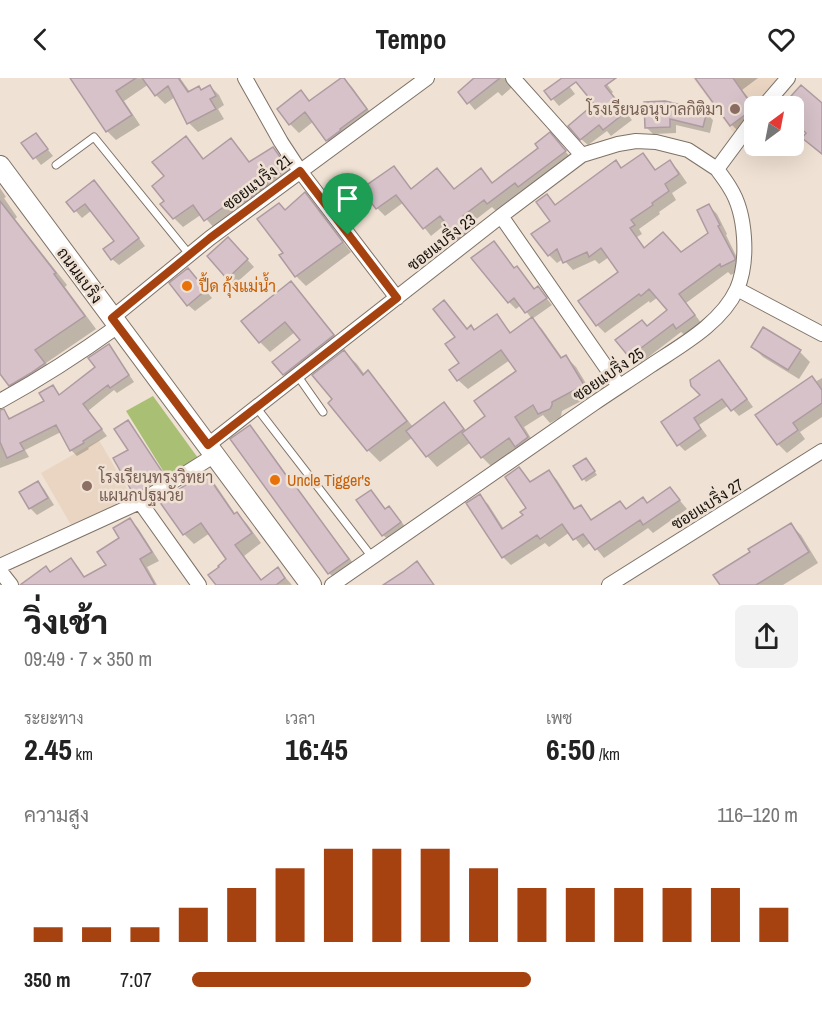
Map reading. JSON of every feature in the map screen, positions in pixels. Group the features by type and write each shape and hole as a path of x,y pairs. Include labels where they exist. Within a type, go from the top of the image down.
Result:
{"main road":[{"name":"ถนนแบริ่ง","path":"0,166 310,585"}],"street":[{"path":"245,78 300,171 397,298"},
{"name":"ซอยแบริ่ง 21","path":"0,400 43,377 115,322 189,255 427,78"},
{"path":"513,78 582,155"},
{"path":"773,96 788,78"},
{"path":"717,169 744,133"},
{"name":"ซอยแบริ่ง 23","path":"0,569 140,502 211,450 256,407 582,155 618,144 636,141 656,142 688,150 717,169"},
{"name":"ซอยแบริ่ง 25","path":"332,585 713,321 737,289 743,259 744,238 741,214 731,189 717,169"},
{"path":"501,216 619,386"},
{"path":"737,289 822,334"},
{"name":"ซอยแบริ่ง 27","path":"609,585 822,451"},
{"path":"140,502 199,585"},
{"path":"0,569 10,585"}],"lane":[{"path":"56,165 94,137 189,255"},
{"path":"297,375 323,412"},
{"path":"256,407 372,557"}],"shaded area":[{"name":"โรงเรียนอนุบาลกิติมา","path":"693,78 780,78 766,96 744,96 744,125 736,136"},
{"name":"โรงเรียนทรงวิทยา แผนกปฐมวัย","path":"99,440 133,499 75,532 41,473"}],"green space":[{"path":"153,396 198,458 167,477 126,411"}],"building":[{"path":"70,78 136,78 116,91 132,115 106,132"},
{"path":"142,78 180,78 188,92 199,86 201,90 210,85 216,96 210,99 216,109 187,124 168,86 155,96"},
{"path":"344,78 367,109 326,141 305,112 289,125 277,109 301,90 309,101"},
{"path":"474,78 500,78 467,104 458,92"},
{"path":"562,78 616,78 605,86 626,112 603,130 599,125 580,140 568,126 594,104 576,82 551,100 544,91"},
{"path":"695,78 733,78 746,96 744,116 730,126"},
{"path":"801,85 822,103 822,154 804,140 806,133 804,131 804,96 791,96"},
{"path":"665,101 707,111 703,127 670,119 670,127 645,128 644,102"},
{"path":"550,132 566,151 518,187 515,183 487,204 484,200 463,216 472,227 458,239 440,216 423,229 396,195 376,209 361,189 394,166 411,189 437,168 454,189 481,168 492,183 538,148 535,144"},
{"path":"36,133 48,149 33,159 21,143"},
{"path":"186,136 203,159 231,138 249,162 273,147 288,168 266,182 267,185 247,200 242,202 239,196 204,221 193,205 173,219 160,204 164,201 152,186 164,176 152,162"},
{"path":"643,153 655,170 670,160 679,174 665,184 669,191 631,220 635,225 630,228 644,248 663,232 681,252 708,233 697,210 709,204 735,260 721,267 720,264 679,294 695,315 676,329 673,324 629,357 615,340 642,320 647,326 667,310 649,289 596,326 578,301 618,272 601,248 589,257 587,252 563,263 557,249 548,256 531,234 550,221 536,202 547,194 555,205 616,160 621,168"},
{"path":"94,180 139,238 111,260 103,249 114,241 85,204 74,212 66,202"},
{"path":"305,192 343,242 295,277 279,255 283,253 257,219 279,203 285,210"},
{"path":"0,201 56,273 54,274 85,316 35,350 45,363 9,386 0,374"},
{"path":"228,237 248,259 227,279 207,256"},
{"path":"494,241 514,268 517,266 534,289 538,286 547,298 525,313 514,298 508,303 471,258"},
{"name":"ปื้ด กุ้งแม่น้ำ","path":"188,268 206,290 187,306 169,283"},
{"path":"291,281 334,335 283,375 272,362 300,340 285,322 259,343 241,321"},
{"path":"444,300 467,329 471,325 474,330 497,314 510,333 532,317 561,358 566,355 584,385 552,402 550,409 538,414 533,405 515,417 528,437 515,447 509,438 481,458 462,433 485,416 474,401 516,371 501,350 457,381 449,370 459,363 445,344 455,337 433,309"},
{"path":"763,327 801,350 788,370 751,347"},
{"path":"109,344 129,375 110,388 108,385 83,404 102,429 70,451 56,425 20,443 24,450 7,458 0,442 0,410 4,409 9,419 44,401 39,393 53,385 59,395 95,367 88,358"},
{"path":"344,350 363,375 368,370 407,421 367,451 328,403 332,399 312,375"},
{"path":"719,360 747,399 731,411 722,399 694,418 701,429 677,446 661,422 700,395 691,386 690,380"},
{"path":"812,376 822,390 822,403 793,423 798,430 777,445 755,415"},
{"path":"444,402 464,429 426,457 406,431"},
{"path":"128,420 165,476 134,495 113,458 128,450 114,429"},
{"path":"250,425 349,559 328,574 230,439"},
{"path":"586,458 595,471 582,480 573,466"},
{"path":"519,467 530,482 549,470 574,509 581,505 591,520 620,501 626,509 643,497 647,503 670,487 680,500 643,525 640,520 595,550 583,534 573,540 562,524 540,539 537,535 502,558 466,503 480,494 502,529 523,515 520,512 526,508 505,477"},
{"path":"205,472 234,514 237,512 252,533 235,545 261,580 278,567 285,578 276,585 216,585 208,575 226,559 201,523 183,535 159,501"},
{"path":"38,481 48,498 29,509 19,492"},
{"path":"371,490 385,509 389,506 401,522 382,536 356,500"},
{"path":"130,518 152,552 140,559 155,585 20,585 46,566 50,572 71,558 84,577 106,565 97,552 119,538 113,528"},
{"path":"791,523 809,552 756,585 720,585 713,575 750,552 748,549"},
{"path":"417,561 434,585 383,585 403,572"}],"place":[{"name":"โรงเรียนอนุบาลกิติมา","path":"735,109"},
{"name":"ปื้ด กุ้งแม่น้ำ","path":"187,286"},
{"name":"Uncle Tigger's","path":"275,480"},
{"name":"โรงเรียนทรงวิทยา แผนกปฐมวัย","path":"87,486"}],"route":[{"path":"300,171 348,235 397,298 208,445 112,318 210,238 300,171"}]}
